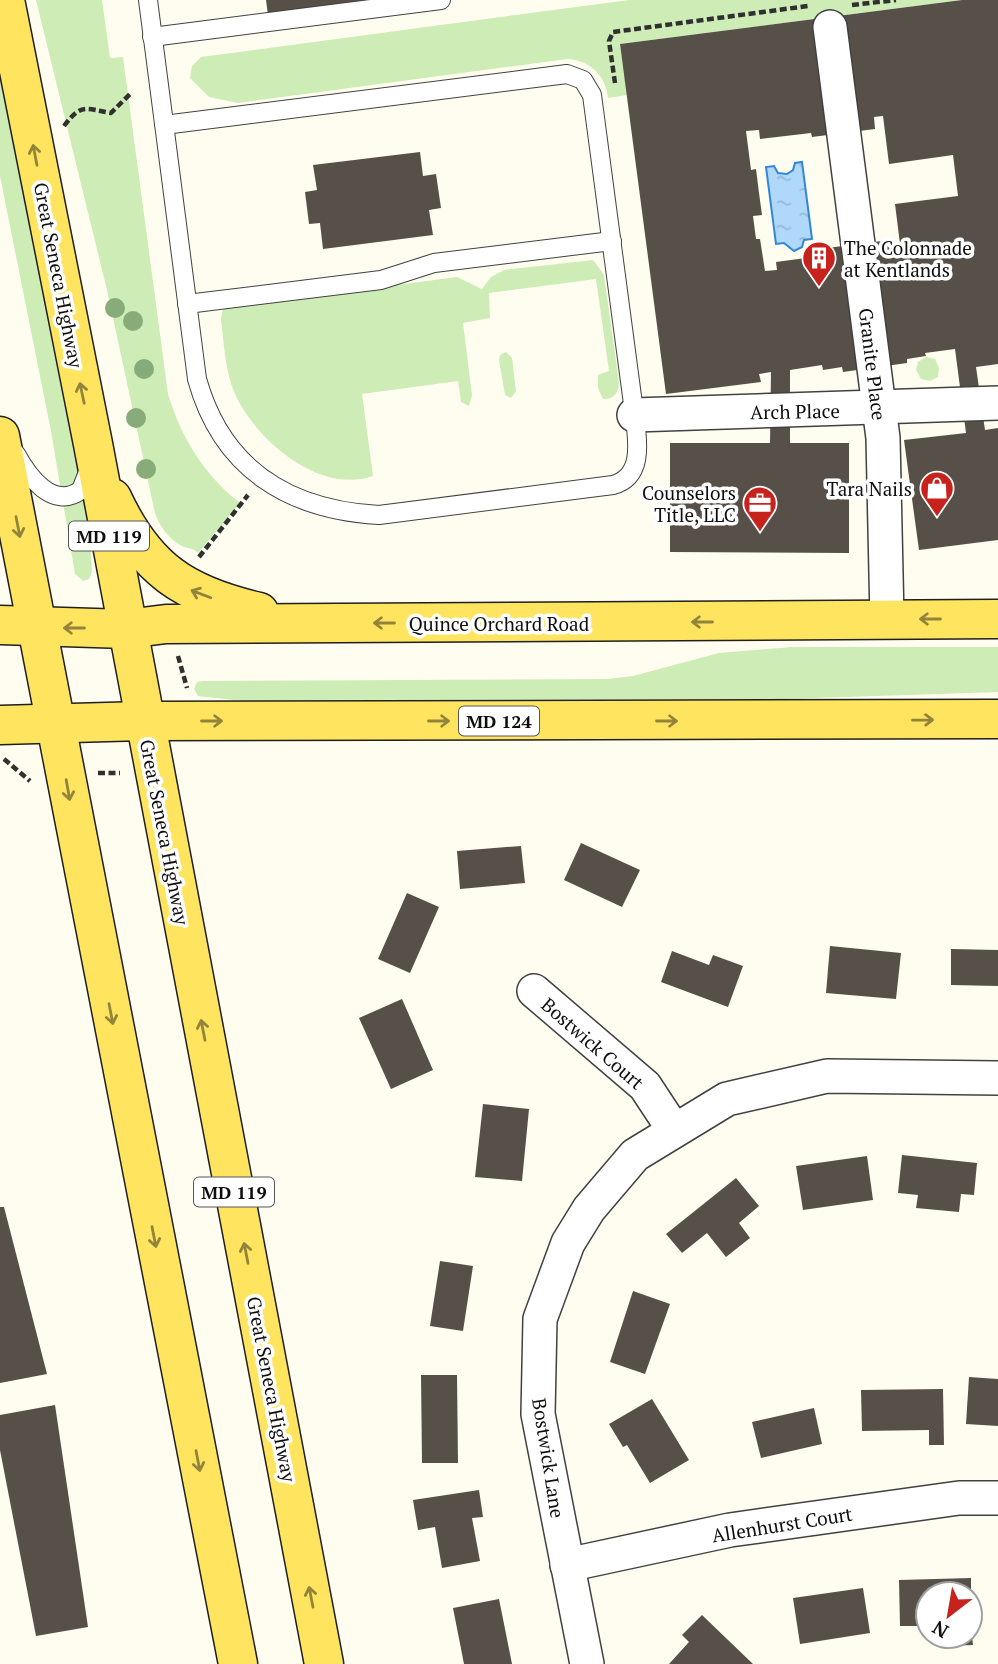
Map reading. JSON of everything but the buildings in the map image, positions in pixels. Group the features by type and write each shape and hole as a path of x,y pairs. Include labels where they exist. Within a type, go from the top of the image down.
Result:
{"main road":[{"name":"Great Seneca Highway","path":"5,0 93,444 143,720 324,1664"},
{"path":"0,436 18,626 55,724 49,782 238,1664"},
{"path":"93,444 113,500 131,535 154,564 173,581 197,594 222,602 314,624"},
{"name":"Quince Orchard Road","path":"18,626 126,629 166,624 998,619"},
{"name":"MD 124","path":"0,725 143,720 998,719"}],"street":[{"name":"Granite Place","path":"831,12 883,438 887,619"},
{"name":"Arch Place","path":"634,415 998,403"},
{"name":"Bostwick Court","path":"534,991 645,1086 674,1130"},
{"name":"Bostwick Lane","path":"587,1664 538,1414 540,1320 568,1243 589,1209 635,1155 727,1099 827,1076 998,1078"},
{"name":"Allenhurst Court","path":"567,1566 730,1530 959,1498 998,1498"}],"lane":[{"path":"148,0 152,37 197,379 206,410 232,451 261,478 290,495 327,508 379,515 613,485 628,478 634,467 638,442 592,95 583,80 575,76 164,125"},
{"path":"152,37 441,0"},
{"path":"187,304 381,280 434,263 612,241"},
{"path":"0,419 24,470 36,483 55,495 75,495 81,490 89,472 93,444"}],"path":[{"path":"616,96 609,41 613,32 831,12 896,0"},
{"path":"63,127 75,113 85,107 111,113 130,94"},
{"path":"195,561 261,478"},
{"path":"166,624 185,674 197,722"},
{"path":"0,757 49,782 102,772 155,776"}],"green space":[{"path":"36,0 102,0 110,58 123,57 168,394 195,454 215,480 240,503 198,553 173,540 162,528 155,513 107,290"},
{"path":"629,0 962,0 620,44 627,95 608,98 604,82 595,70 582,62 567,59 238,103 209,97 190,78 192,66 201,57"},
{"path":"0,73 88,513 92,572 89,579 83,581 75,574 51,431 0,176"},
{"path":"593,260 604,275 619,382 617,392 610,398 603,399 598,388 598,375 609,371 596,279 489,293 490,318 463,323 472,395 469,406 461,402 458,381 362,394 373,476 352,480 332,478 311,471 274,445 258,429 235,394 224,348 221,319 223,308 457,277 482,289 491,277 504,270"},
{"path":"506,352 512,358 516,391 511,398 505,395 499,360 500,355"},
{"path":"926,357 935,359 939,368 938,377 930,381 921,379 916,370 918,362"},
{"path":"792,647 998,647 998,692 785,699 234,700 198,696 194,689 197,682 203,681 608,679 633,676 719,653"}],"water":[{"path":"802,162 812,239 804,240 802,247 794,251 784,243 776,244 766,167 774,166 778,173 787,174 793,170 795,163"}],"place":[{"name":"The Colonnade at Kentlands","path":"819,288"},
{"name":"Tara Nails","path":"937,518"},
{"name":"Counselors Title, LLC","path":"760,533"}]}
